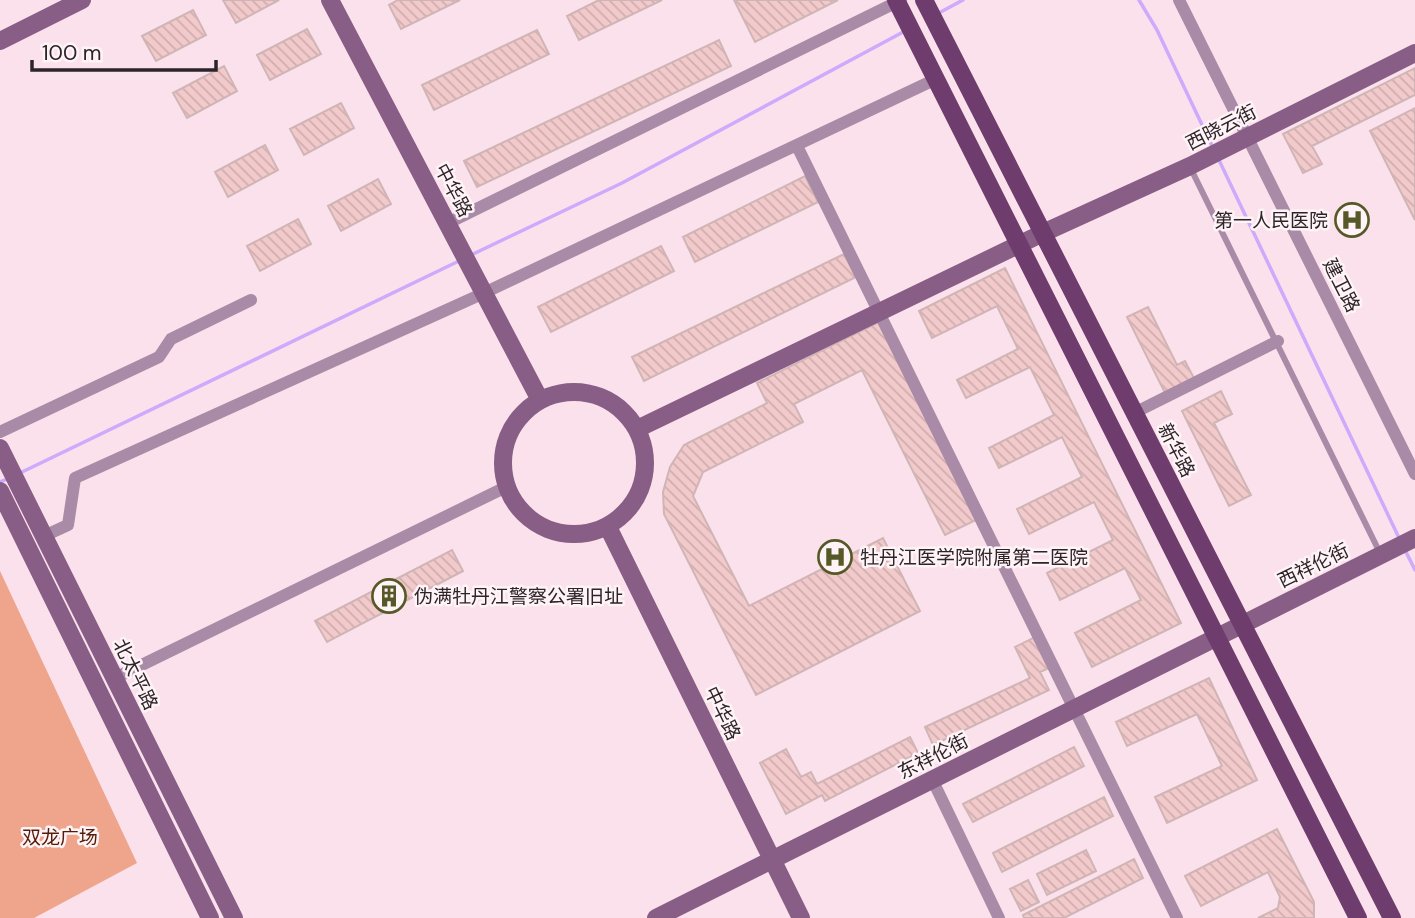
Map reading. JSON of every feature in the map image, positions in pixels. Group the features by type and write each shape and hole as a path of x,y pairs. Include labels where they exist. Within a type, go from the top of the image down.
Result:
{"main road":[{"name":"新华路","path":"924,0 1134,413 1229,630 1392,918"},
{"path":"898,1 1020,246 1229,630 1358,918"}],"street":[{"path":"0,41 82,0"},
{"name":"中华路","path":"330,0 540,400"},
{"name":"建卫路","path":"1179,0 1415,474"},
{"path":"448,223 898,1"},
{"name":"西晓云街","path":"637,429 1043,233 1190,166 1415,53"},
{"path":"44,536 68,524 75,478 484,293 936,79"},
{"path":"797,146 1177,918"},
{"path":"0,432 159,357 171,339 251,300"},
{"path":"1134,413 1278,341"},
{"path":"584,392 605,398 624,411 637,429 645,451 645,473 639,495 626,513 608,527 585,534 562,534 540,527 521,512 506,487 502,470 503,449 510,429 523,412 540,400 561,393 584,392"},
{"name":"北太平路","path":"0,448 234,918"},
{"path":"115,678 506,487"},
{"path":"0,491 210,918"},
{"name":"中华路","path":"608,527 801,918"},
{"name":"西祥伦街","path":"1229,630 1415,538"},
{"name":"东祥伦街","path":"656,918 1229,630"},
{"path":"932,779 999,918"}],"lane":[{"path":"1190,166 1381,555"}],"green space":[{"name":"双龙广场","path":"0,571 137,863 34,918 0,918"}],"building":[{"path":"223,0 279,0 236,23"},
{"path":"398,0 460,0 401,29 389,5"},
{"path":"599,0 662,0 579,40 567,16"},
{"path":"734,0 838,0 755,42"},
{"path":"193,10 206,35 156,61 142,36"},
{"path":"307,29 321,54 270,80 257,55"},
{"path":"537,30 549,54 434,110 422,85"},
{"path":"719,40 731,66 477,187 464,161"},
{"path":"224,66 237,91 187,118 173,93"},
{"path":"1415,68 1415,95 1312,146 1322,164 1303,173 1283,134"},
{"path":"341,103 354,128 304,155 290,129"},
{"path":"1415,108 1415,220 1370,131"},
{"path":"265,145 278,170 228,197 215,172"},
{"path":"805,176 818,202 695,262 683,237"},
{"path":"378,179 391,204 341,231 328,206"},
{"path":"298,219 311,244 260,271 247,246"},
{"path":"661,246 674,271 551,332 538,307"},
{"path":"844,254 856,277 644,381 632,357"},
{"path":"1005,268 1181,623 1092,667 1075,633 1141,600 1125,568 1060,600 1047,573 1113,540 1094,502 1029,534 1017,509 1082,477 1062,437 999,468 989,448 1054,415 1030,367 966,398 957,380 1018,349 997,306 932,338 919,311"},
{"path":"1148,307 1177,365 1185,361 1195,380 1166,395 1127,317"},
{"path":"881,321 980,518 945,535 862,370 794,404 803,422 703,472 693,496 749,606 883,538 920,611 756,695 664,514 663,492 670,467 684,445 767,403 757,383"},
{"path":"1221,391 1232,414 1214,423 1251,495 1229,506 1182,411"},
{"name":"伪满牡丹江警察公署旧址","path":"452,550 463,571 327,642 315,621"},
{"path":"1035,637 1049,668 1040,672 1049,690 933,745 925,727 1030,678 1015,647"},
{"path":"1209,678 1257,780 1167,823 1155,797 1222,766 1197,714 1127,746 1116,722"},
{"path":"910,737 918,753 825,801 822,795 786,814 760,763 786,749 801,777 811,772 817,784"},
{"path":"1074,747 1084,766 973,822 963,804"},
{"path":"1104,797 1113,816 1002,872 993,853"},
{"path":"1277,829 1314,902 1314,918 1258,918 1278,908 1280,897 1268,872 1201,906 1185,876"},
{"path":"1086,850 1096,871 1047,895 1037,874"},
{"path":"1134,859 1143,878 1064,918 1024,918 1023,915"},
{"path":"1028,880 1039,902 1021,911 1010,889"}],"waterway":[{"path":"937,14 963,0"},
{"path":"1139,0 1157,30 1213,148"},
{"path":"471,255 622,183 905,31"},
{"path":"1218,158 1400,540"},
{"path":"20,473 461,260"},
{"path":"0,482 10,478"},
{"path":"1405,550 1415,570"}],"place":[{"name":"第一人民医院","path":"1352,220"},
{"name":"牡丹江医学院附属第二医院","path":"835,557"},
{"name":"伪满牡丹江警察公署旧址","path":"389,596"}]}
